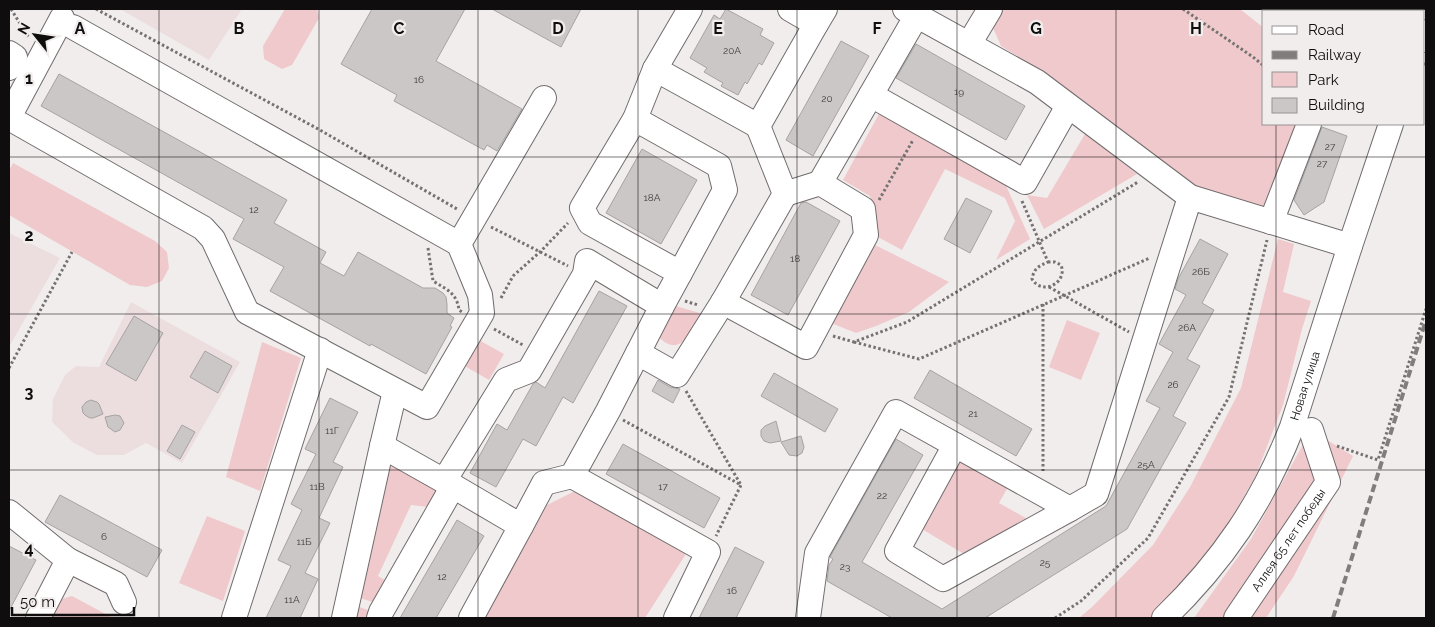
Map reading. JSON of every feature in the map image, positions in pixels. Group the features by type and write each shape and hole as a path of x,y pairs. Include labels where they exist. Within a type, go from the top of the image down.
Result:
{"street":[{"path":"395,391 346,608 380,615 448,484 506,380 529,371 586,267 586,216 635,119 655,69 690,9"},
{"path":"758,126 821,16 790,9"},
{"path":"969,44 990,9"},
{"path":"638,353 677,375 720,307 785,194 820,183 871,95 911,12 1037,82 1190,197 1350,246"},
{"path":"68,23 459,244 480,295 482,313 427,407 248,312 213,239 203,228 9,117 40,58 68,23"},
{"path":"9,53 15,57 9,68"},
{"path":"655,69 758,126 785,194"},
{"path":"871,95 1026,182 1068,106"},
{"path":"459,244 544,98"},
{"path":"572,476 725,190 719,166 635,119"},
{"path":"1272,222 1309,125"},
{"name":"Новая улица","path":"1164,618 1203,577 1227,548 1249,516 1280,457 1292,427 1391,125"},
{"path":"720,307 806,347 866,235 863,209 820,183"},
{"path":"954,445 897,552 943,579 1096,494 1190,197"},
{"path":"586,216 680,273"},
{"path":"586,267 664,301"},
{"path":"234,618 320,350"},
{"path":"808,618 818,553 896,412 1070,509"},
{"name":"Аллея 65 лет победы","path":"1236,618 1328,482 1312,434"},
{"path":"382,446 521,526"},
{"path":"470,618 544,483 572,476 708,552 676,618"},
{"path":"9,512 68,560 116,584 124,602"},
{"path":"38,618 68,560"}],"path":[{"path":"10,9 40,58"},
{"path":"96,9 320,130 474,218 541,251 586,267"},
{"path":"1183,9 1262,64"},
{"path":"863,209 873,210 922,124"},
{"path":"854,342 907,322 1156,171"},
{"path":"1009,173 1048,262"},
{"path":"499,300 513,276 541,251 586,216"},
{"path":"1055,618 1081,601 1148,538 1229,397 1272,222"},
{"path":"428,247 433,281 450,291 458,302 459,310 539,354"},
{"path":"815,332 919,359 1175,247"},
{"path":"9,368 72,252"},
{"path":"1048,262 1055,262 1061,265 1063,271 1062,278 1049,287 1042,288 1036,285 1032,279 1034,272 1040,266 1048,262"},
{"path":"1049,287 1145,341"},
{"path":"664,301 720,307"},
{"path":"1043,304 1043,494"},
{"path":"1312,434 1378,460 1426,309"},
{"path":"677,375 741,485"},
{"path":"608,411 741,485"},
{"path":"708,552 741,485"}],"shaded area":[{"path":"120,9 242,9 209,60"},
{"path":"9,233 60,258 9,347"},
{"path":"131,302 240,362 182,463 146,443 124,455 97,455 74,443 52,422 53,399 65,375 76,366 99,367"}],"green space":[{"path":"285,9 317,9 319,18 292,65 282,69 264,59 263,46"},
{"path":"997,9 1240,9 1262,26 1262,125 1305,125 1270,210 1185,184 1058,82 1001,46 990,21"},
{"path":"880,112 1003,179 1030,239 996,260 1015,221 1005,198 945,169 902,250 876,236 875,216 870,196 843,180"},
{"path":"1085,134 1137,174 1044,229 1027,195 1047,198"},
{"path":"13,163 155,241 167,252 169,268 162,281 147,287 130,285 9,215 9,171"},
{"path":"1278,239 1294,244 1283,292 1311,301 1283,405 1256,475 1219,541 1153,618 1079,618 1153,545 1190,487 1241,388"},
{"path":"873,244 949,282 909,312 856,333 831,323"},
{"path":"669,304 703,314 690,335 679,344 672,345 666,343 658,336"},
{"path":"1067,320 1100,333 1081,380 1049,367"},
{"path":"477,339 504,354 489,380 463,365"},
{"path":"262,342 301,358 260,491 226,477"},
{"path":"1311,430 1353,456 1294,576 1266,618 1194,618 1251,539"},
{"path":"957,456 1009,485 999,503 1031,521 964,554 920,528"},
{"path":"386,465 429,479 439,485 428,507 411,505 378,576 390,583 379,604 360,598"},
{"path":"575,491 686,554 645,618 480,618 547,505"},
{"path":"207,516 245,531 223,601 179,583"},
{"path":"72,596 113,618 48,618 57,600"},
{"path":"354,605 376,613 375,618 351,618"}],"building":[{"path":"372,9 465,9 436,61 522,109 497,151 487,145 484,150 394,101 397,95 341,64"},
{"path":"492,9 581,9 561,47"},
{"path":"726,9 763,29 760,35 774,43 762,65 759,63 738,95 721,86 723,83 704,72 707,68 690,58 714,15 720,19"},
{"path":"841,41 869,56 813,156 786,140"},
{"path":"916,44 1025,106 1006,140 896,78"},
{"path":"59,74 287,200 274,223 326,252 320,263 344,276 358,252 423,288 435,288 443,293 446,297 447,313 454,318 450,326 452,327 426,374 371,344 370,346 270,291 284,267 233,239 244,219 41,106"},
{"path":"1322,127 1347,136 1324,202 1304,215 1294,200"},
{"path":"642,149 697,180 661,244 606,213"},
{"path":"966,198 992,211 970,253 944,239"},
{"path":"806,202 840,221 788,315 751,295 801,203"},
{"path":"1200,239 1228,254 1202,303 1214,310 1187,359 1200,366 1173,416 1186,423 1127,529 985,618 892,618 827,581 829,565 833,559 830,557 896,439 923,455 862,562 942,609 1106,506 1160,408 1146,401 1173,352 1159,344 1186,295 1175,289 1178,279"},
{"path":"599,291 627,306 573,403 563,397 536,446 523,439 496,487 470,473 497,424 507,430 533,384 536,382 545,388"},
{"path":"134,316 163,333 136,381 106,364"},
{"path":"205,351 232,366 218,393 190,377"},
{"path":"930,370 1032,429 1016,456 914,398"},
{"path":"774,373 838,409 825,432 761,396"},
{"path":"658,380 670,387 680,389 673,403 652,391"},
{"path":"330,398 358,412 333,462 343,467 319,518 330,523 305,573 318,579 300,618 266,618 291,566 278,560 302,510 291,504 316,454 305,449"},
{"path":"91,400 99,404 103,414 90,418 83,413 82,407"},
{"path":"120,416 124,423 120,430 115,432 108,427 105,417"},
{"path":"776,421 781,441 770,443 764,441 761,436 761,430"},
{"path":"182,425 195,432 180,459 167,451"},
{"path":"801,436 804,447 802,453 797,456 789,455 781,442"},
{"path":"623,444 720,498 704,528 606,474"},
{"path":"60,495 162,550 147,577 45,522"},
{"path":"457,520 484,536 436,618 400,618"},
{"path":"9,546 36,560 9,611"},
{"path":"735,547 764,562 736,618 699,618"}],"railway":[{"path":"1333,618 1426,320"}]}
